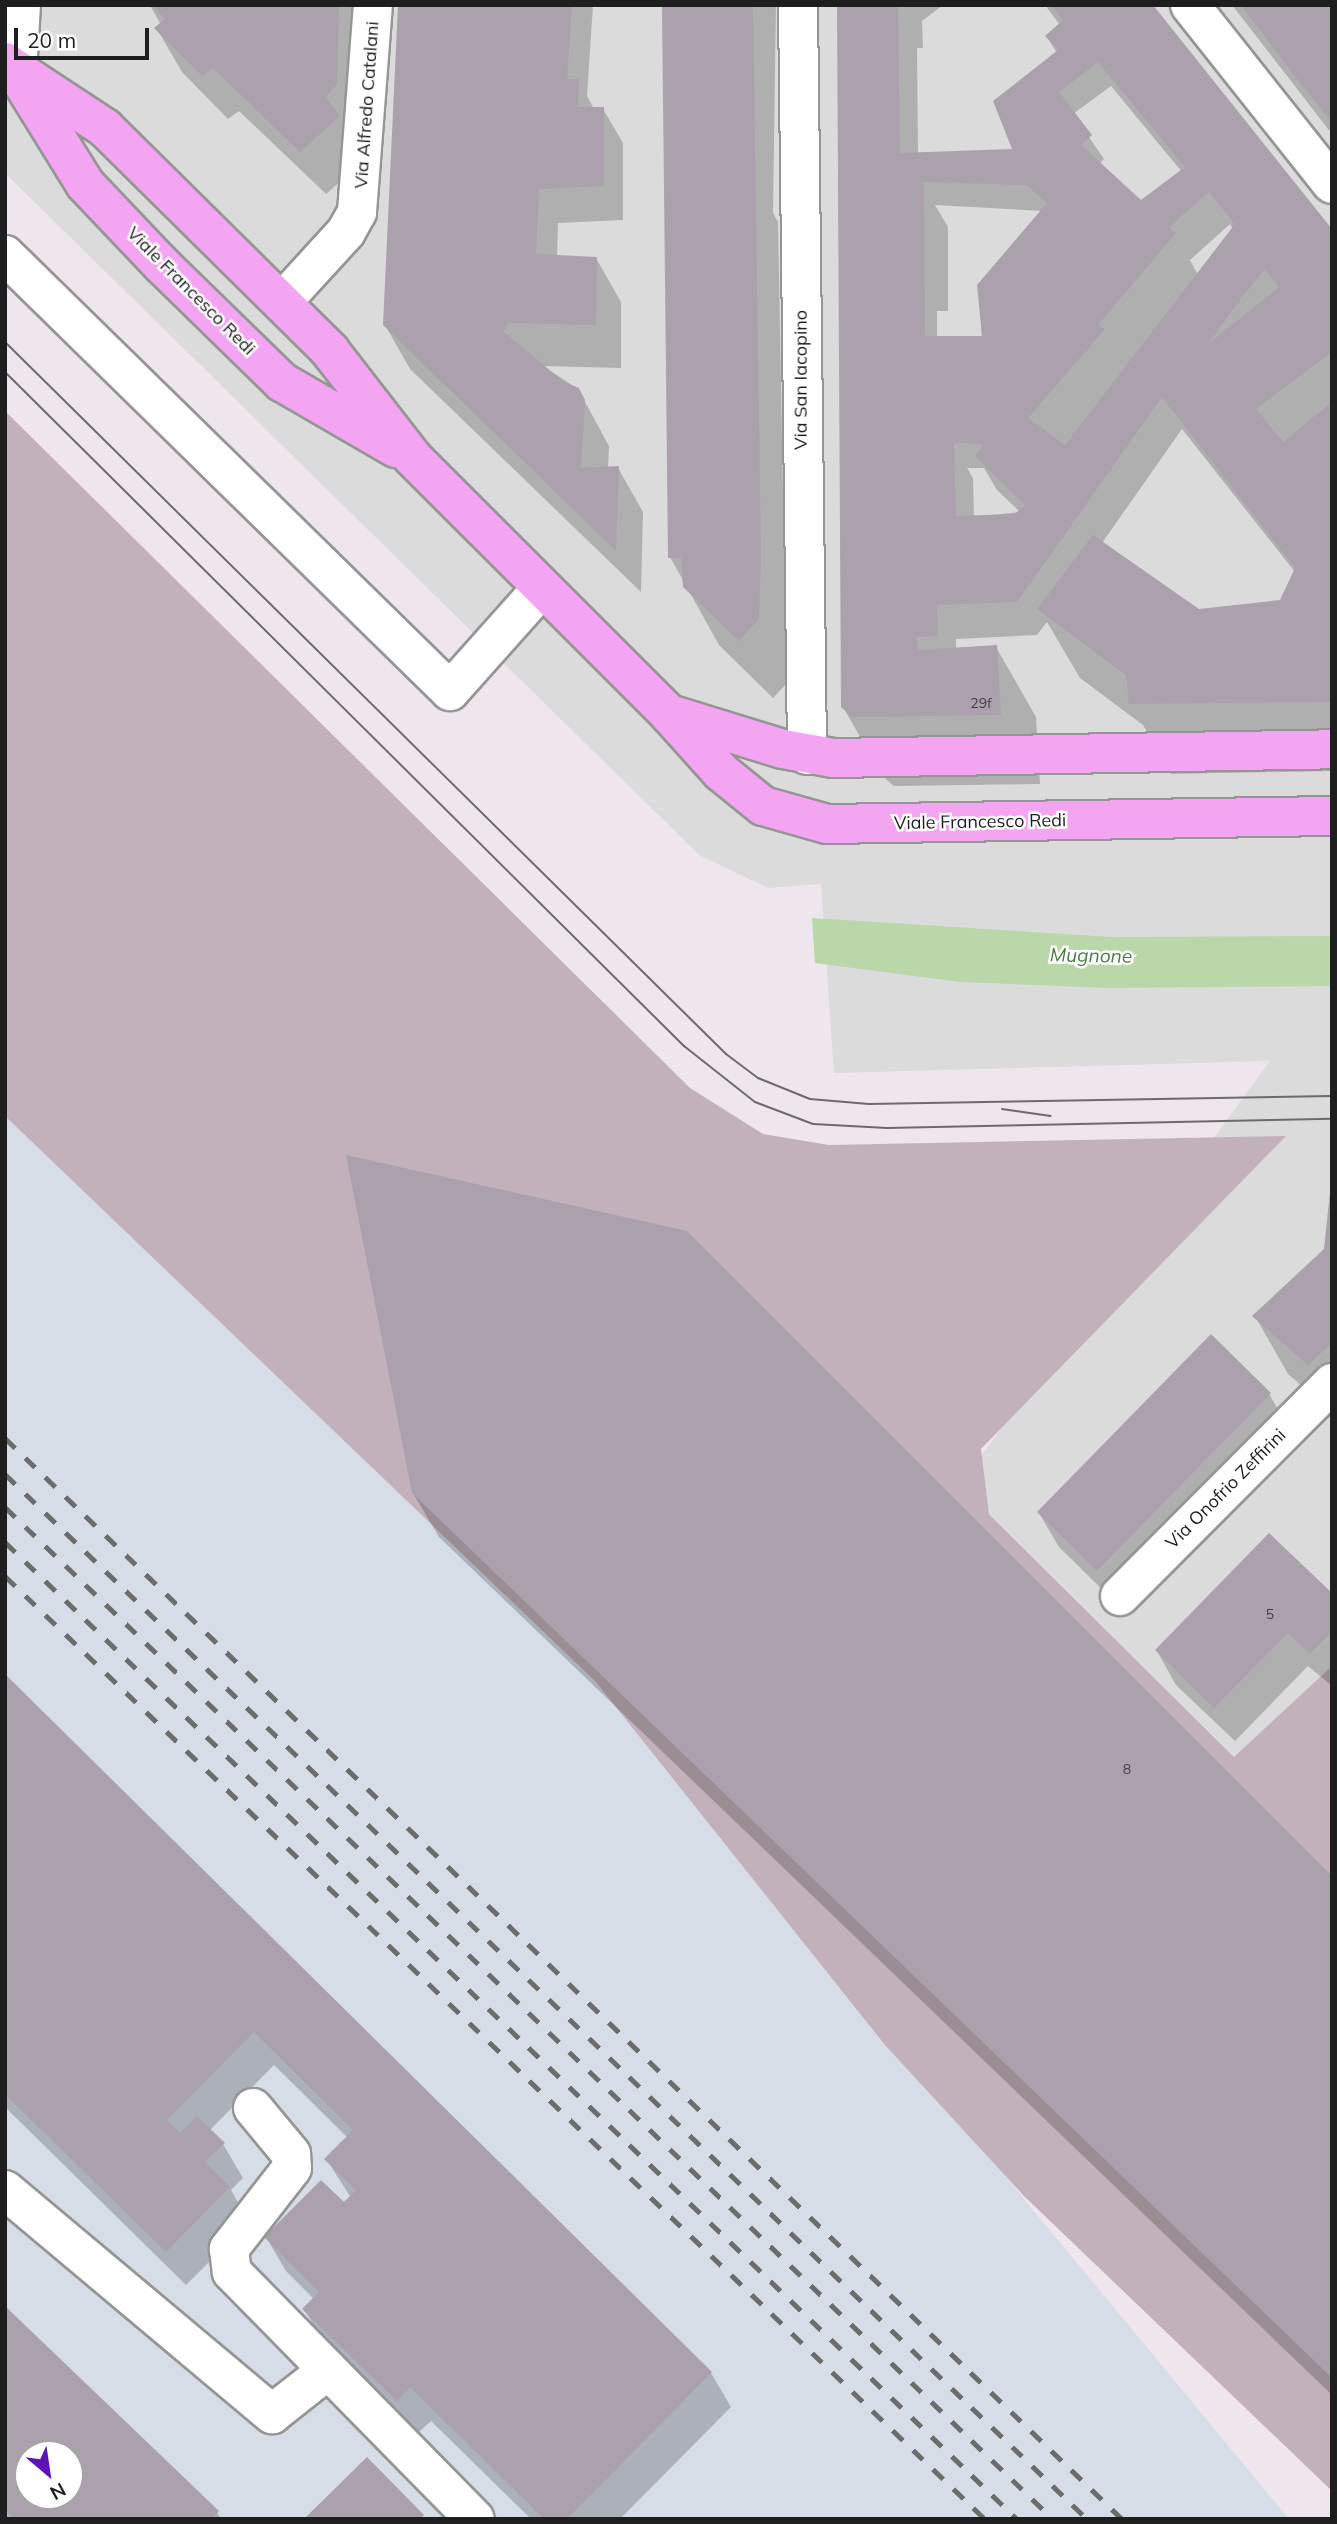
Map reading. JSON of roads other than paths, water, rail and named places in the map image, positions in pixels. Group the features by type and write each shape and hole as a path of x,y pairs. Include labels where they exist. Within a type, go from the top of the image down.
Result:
{"main road":[{"name":"Viale Francesco Redi","path":"11,68 105,128 282,302 330,351 413,458 752,799 786,816 818,822 1332,816"},
{"name":"Viale Francesco Redi","path":"11,68 85,184 162,265 282,382 413,458"},
{"name":"Viale Francesco Redi","path":"669,714 807,755 869,759 1332,750"}],"street":[{"path":"11,68 21,5"},
{"name":"Via Alfredo Catalani","path":"282,302 346,232 357,212 373,5"},
{"name":"Via San Iacopino","path":"798,5 807,755"},
{"path":"1190,5 1332,184"},
{"path":"5,256 450,691 541,589"},
{"name":"Via Onofrio Zeffirini","path":"1120,1596 1332,1383"},
{"path":"253,2108 291,2154 292,2168 229,2249 232,2272 475,2519"},
{"path":"5,2190 272,2414 328,2370"}],"water":[{"name":"Mugnone","path":"812,918 1112,937 1332,936 1332,986 1109,988 960,982 815,963"}],"tram line":[{"path":"5,342 726,1054 758,1078 810,1099 869,1104 1332,1096"},
{"path":"5,372 684,1046 755,1102 813,1124 887,1128 1332,1119"},
{"path":"1002,1109 1050,1116"}],"railway":[{"path":"5,1438 1122,2519"},
{"path":"5,1474 1087,2519"},
{"path":"5,1507 1053,2519"},
{"path":"5,1542 1017,2519"},
{"path":"5,1576 985,2519"}]}
